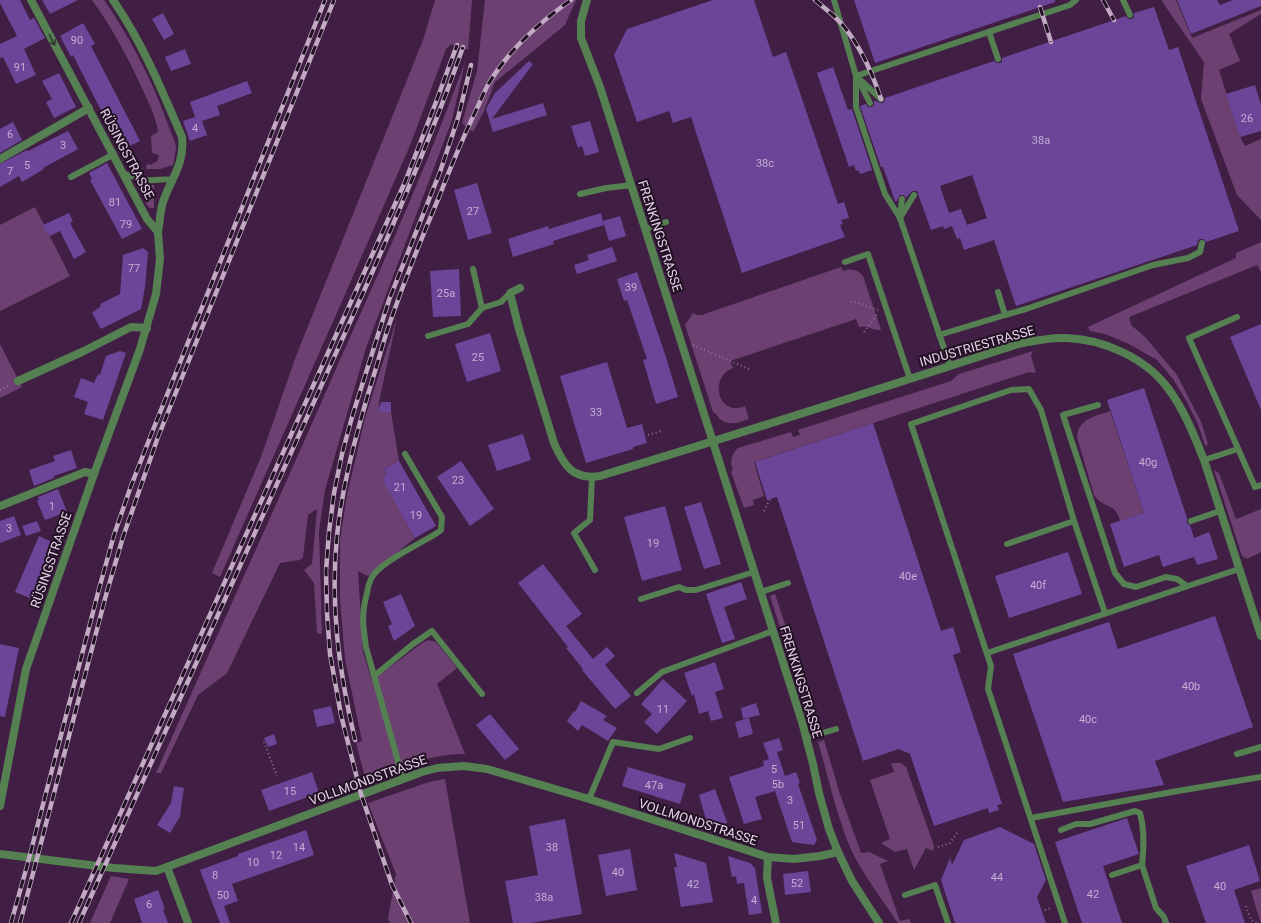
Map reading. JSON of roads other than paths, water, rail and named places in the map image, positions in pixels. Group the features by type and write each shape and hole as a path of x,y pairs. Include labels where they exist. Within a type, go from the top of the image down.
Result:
{"street":[{"name":"RÜSINGSTRASSE","path":"0,806 26,670 94,474 147,328 158,284 160,259 158,232 147,219 114,154 31,0"},
{"path":"113,0 122,13 155,75 182,137 182,158 163,202 158,232"},
{"name":"FRENKINGSTRASSE","path":"586,2 581,20 581,38 600,87 646,228 712,442 773,630 806,738 829,829 852,881 879,923"},
{"path":"0,159 89,108"},
{"path":"520,288 510,293 519,329 554,443 561,458 571,472 582,476 600,476 712,442"},
{"path":"18,381 84,351 131,327 147,328"},
{"name":"INDUSTRIESTRASSE","path":"712,442 1018,344 1040,339 1066,338 1090,340 1110,347 1130,356 1151,370 1167,387 1180,406 1204,460 1261,636"},
{"path":"0,506 85,472 94,474"},
{"name":"VOLLMONDSTRASSE","path":"0,854 156,871 402,779 437,768 464,766 487,769 589,799 768,857 794,859 838,852"},
{"path":"768,857 767,878 776,923"},
{"path":"167,867 188,923"}],"lane":[{"path":"834,0 856,76 870,103"},
{"path":"856,76 989,32 1070,4 1076,0"},
{"path":"1124,0 1130,15"},
{"path":"989,32 998,59"},
{"path":"856,76 881,99"},
{"path":"856,76 856,107 884,194 900,218 950,366"},
{"path":"71,177 114,154"},
{"path":"124,174 146,180 166,178 173,180"},
{"path":"580,194 606,188 632,185"},
{"path":"900,218 914,195"},
{"path":"900,218 902,199"},
{"path":"646,228 666,222"},
{"path":"940,335 1026,309 1153,265 1188,258 1200,252 1202,243"},
{"path":"845,262 868,254 910,379"},
{"path":"473,269 482,308"},
{"path":"998,292 1005,315"},
{"path":"428,336 468,324 482,308 501,302 510,293"},
{"path":"1237,317 1189,338 1256,487 1261,485"},
{"path":"1066,923 988,689 991,666 911,424 1011,390 1029,389 1041,410 1074,521 1105,613"},
{"path":"1098,405 1064,415 1115,573 1124,584 1136,587 1166,577 1177,579 1187,586"},
{"path":"1204,460 1238,449"},
{"path":"402,779 366,648 363,610 369,585 376,572 419,543 436,535 441,530 442,517 406,454"},
{"path":"592,477 590,520 574,533 595,570"},
{"path":"1191,521 1220,511"},
{"path":"1007,544 1074,521"},
{"path":"987,653 1239,569"},
{"path":"641,599 679,587 686,590 696,590 754,572"},
{"path":"761,592 788,583"},
{"path":"637,693 662,672 773,630"},
{"path":"374,676 413,644 432,631 482,694"},
{"path":"806,738 836,729"},
{"path":"589,799 613,742 659,749 690,738"},
{"path":"1237,754 1261,747"},
{"path":"1030,818 1261,777"},
{"path":"1061,830 1076,824 1090,824 1136,811 1140,813 1143,824 1144,842 1142,865 1156,908 1164,917 1166,923"},
{"path":"1112,875 1142,865"},
{"path":"905,895 935,885 948,923"}],"railway":[{"path":"11,923 114,535 151,435 325,0"},
{"path":"20,923 106,595 123,537 158,437 334,0"},
{"path":"355,740 344,689 337,639 335,613 335,562 342,499 354,445 369,391 389,325 413,261 458,150 486,88 506,59 526,37 571,0"},
{"path":"815,0 834,16 850,34 868,65 881,99"},
{"path":"1103,0 1114,20"},
{"path":"1040,7 1051,42"},
{"path":"71,923 405,182 457,45"},
{"path":"79,923 381,253 430,136 463,47"},
{"path":"411,923 392,885 361,794 341,715 330,654 326,571 334,493 342,454 352,417 389,300 440,172 458,118 471,65"}]}
